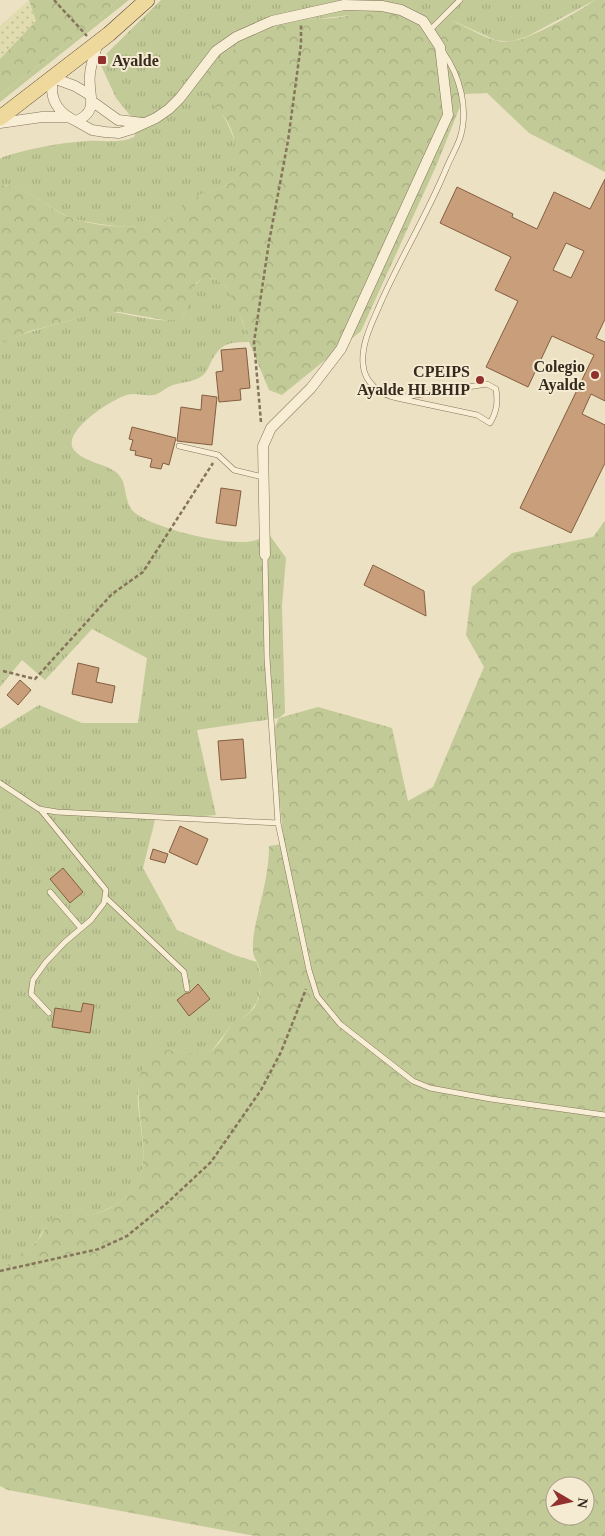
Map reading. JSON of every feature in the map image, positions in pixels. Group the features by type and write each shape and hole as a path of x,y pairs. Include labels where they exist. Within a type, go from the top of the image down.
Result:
{"main road":[{"path":"0,118 97,43 147,0"}],"street":[{"path":"0,123 35,118 66,117 92,130 119,133 156,118 169,109 180,98 216,51 236,37 272,21 344,5 382,6 401,10 422,21 440,47 448,115 341,349 311,388 271,428 263,446 265,555"},
{"path":"76,121 83,118 90,111 90,74 97,43"},
{"path":"66,117 53,100 51,89 53,78 75,86 118,120 144,123"}],"lane":[{"path":"429,31 460,0"},
{"path":"398,398 487,384 496,389 498,401 496,412 490,423 477,415 384,396 370,382 363,365 364,349 371,326 394,274 438,189 460,137 464,110 460,87 453,66 440,47"},
{"path":"179,446 218,455 234,470 263,477"},
{"path":"265,555 267,658 278,823 317,996 340,1024 413,1080 430,1088 491,1099 605,1115"},
{"path":"0,783 39,808 106,890 104,903 91,920 64,942 33,980 30,994 49,1013"},
{"path":"39,808 57,812 278,823"},
{"path":"50,892 81,928"},
{"path":"105,897 184,972 187,989"}],"path":[{"path":"54,0 97,43"},
{"path":"263,446 254,342 269,242 288,141 301,44 301,14"},
{"path":"3,671 35,680 112,594 143,572 218,455"},
{"path":"0,1271 99,1249 127,1236 166,1204 211,1162 261,1090 281,1052 311,976"}],"shaded area":[{"path":"29,0 36,21 0,59 0,26"}],"green space":[{"path":"29,0 118,0 99,19 0,95 0,59 36,21"},
{"path":"118,0 129,0 0,102 0,95 99,19"},
{"path":"161,0 595,0 528,36 510,42 495,40 456,22 405,9 289,22 259,34 240,46 221,113 234,140 236,151 236,172 232,180 222,188 196,197 173,216 159,222 126,227 83,221 62,213 22,190 0,185 0,159 3,157 56,145 87,141 117,141 134,137 136,132 132,118 116,98 99,61"},
{"path":"595,0 605,0 605,172 529,133 487,93 465,94 437,164 361,331 282,395 269,390 249,342 243,321 226,287 211,278 200,280 196,283 187,310 180,318 174,320 119,312 103,312 30,331 0,344 0,185 23,190 68,217 97,224 129,227 158,223 169,218 194,198 222,188 230,182 235,173 235,142 227,121 204,92 203,78 207,71 216,63 252,38 266,30 289,22 344,16 371,9 392,8 407,9 442,17 489,38 509,42 541,31"},
{"path":"205,278 221,282 227,289 239,311 249,342 230,344 221,348 205,374 195,380 173,385 153,395 130,394 110,403 100,409 81,426 74,434 72,443 74,450 84,458 117,473 123,482 130,507 142,518 194,536 233,542 248,542 259,539 266,530 286,558 282,606 285,713 279,718 197,730 216,815 155,820 143,868 177,930 234,955 257,962 261,978 261,988 257,1002 250,1012 229,1028 208,1053 200,1054 170,1050 144,1066 139,1085 138,1099 143,1155 141,1175 133,1190 122,1201 98,1213 83,1216 63,1215 54,1219 46,1227 38,1240 0,1271 0,729 39,705 82,723 138,723 147,658 92,629 45,680 22,660 0,687 0,344 32,331 102,312 156,320 176,318 184,314 193,288 200,280"},
{"path":"605,521 605,1536 255,1536 8,1490 0,1486 0,1271 37,1241 52,1219 64,1215 96,1214 123,1200 133,1190 142,1171 143,1139 139,1089 141,1074 147,1059 152,1054 166,1050 198,1053 210,1052 233,1024 252,1010 258,1000 261,989 261,977 253,952 254,935 266,878 269,846 283,844 273,752 273,739 279,718 318,707 392,728 408,801 433,787 484,667 466,635 472,587 512,553 593,537"}],"building":[{"path":"605,179 605,319 596,338 605,342 605,401 591,394 582,414 605,425 605,463 571,533 520,508 594,355 552,336 528,387 486,367 518,301 495,290 511,257 440,223 457,187 513,214 512,217 537,229 554,192 590,209","holes":["566,243 584,251 571,278 553,270"]},
{"path":"246,348 250,388 240,389 241,400 219,402 216,372 223,371 221,350"},
{"path":"202,395 217,397 212,445 177,441 181,407 201,410"},
{"path":"132,427 176,438 169,465 163,463 161,469 150,467 152,459 135,455 136,451 130,450 133,440 129,439"},
{"path":"221,488 241,491 236,526 216,523"},
{"path":"373,565 424,591 426,616 364,585"},
{"path":"78,663 99,668 96,682 115,686 112,703 72,694"},
{"path":"20,680 31,690 18,705 7,695"},
{"path":"243,739 246,778 221,780 218,741"},
{"path":"180,826 208,839 197,865 169,852"},
{"path":"153,849 168,854 165,863 150,859"},
{"path":"63,868 83,892 70,903 50,879"},
{"path":"198,984 210,999 189,1016 177,1000 186,993 189,993"},
{"path":"83,1003 94,1005 90,1033 52,1027 55,1008 81,1012"}],"place":[{"name":"Ayalde","path":"102,60"},
{"name":"Colegio Ayalde","path":"595,375"},
{"name":"CPEIPS Ayalde HLBHIP","path":"480,380"}]}
